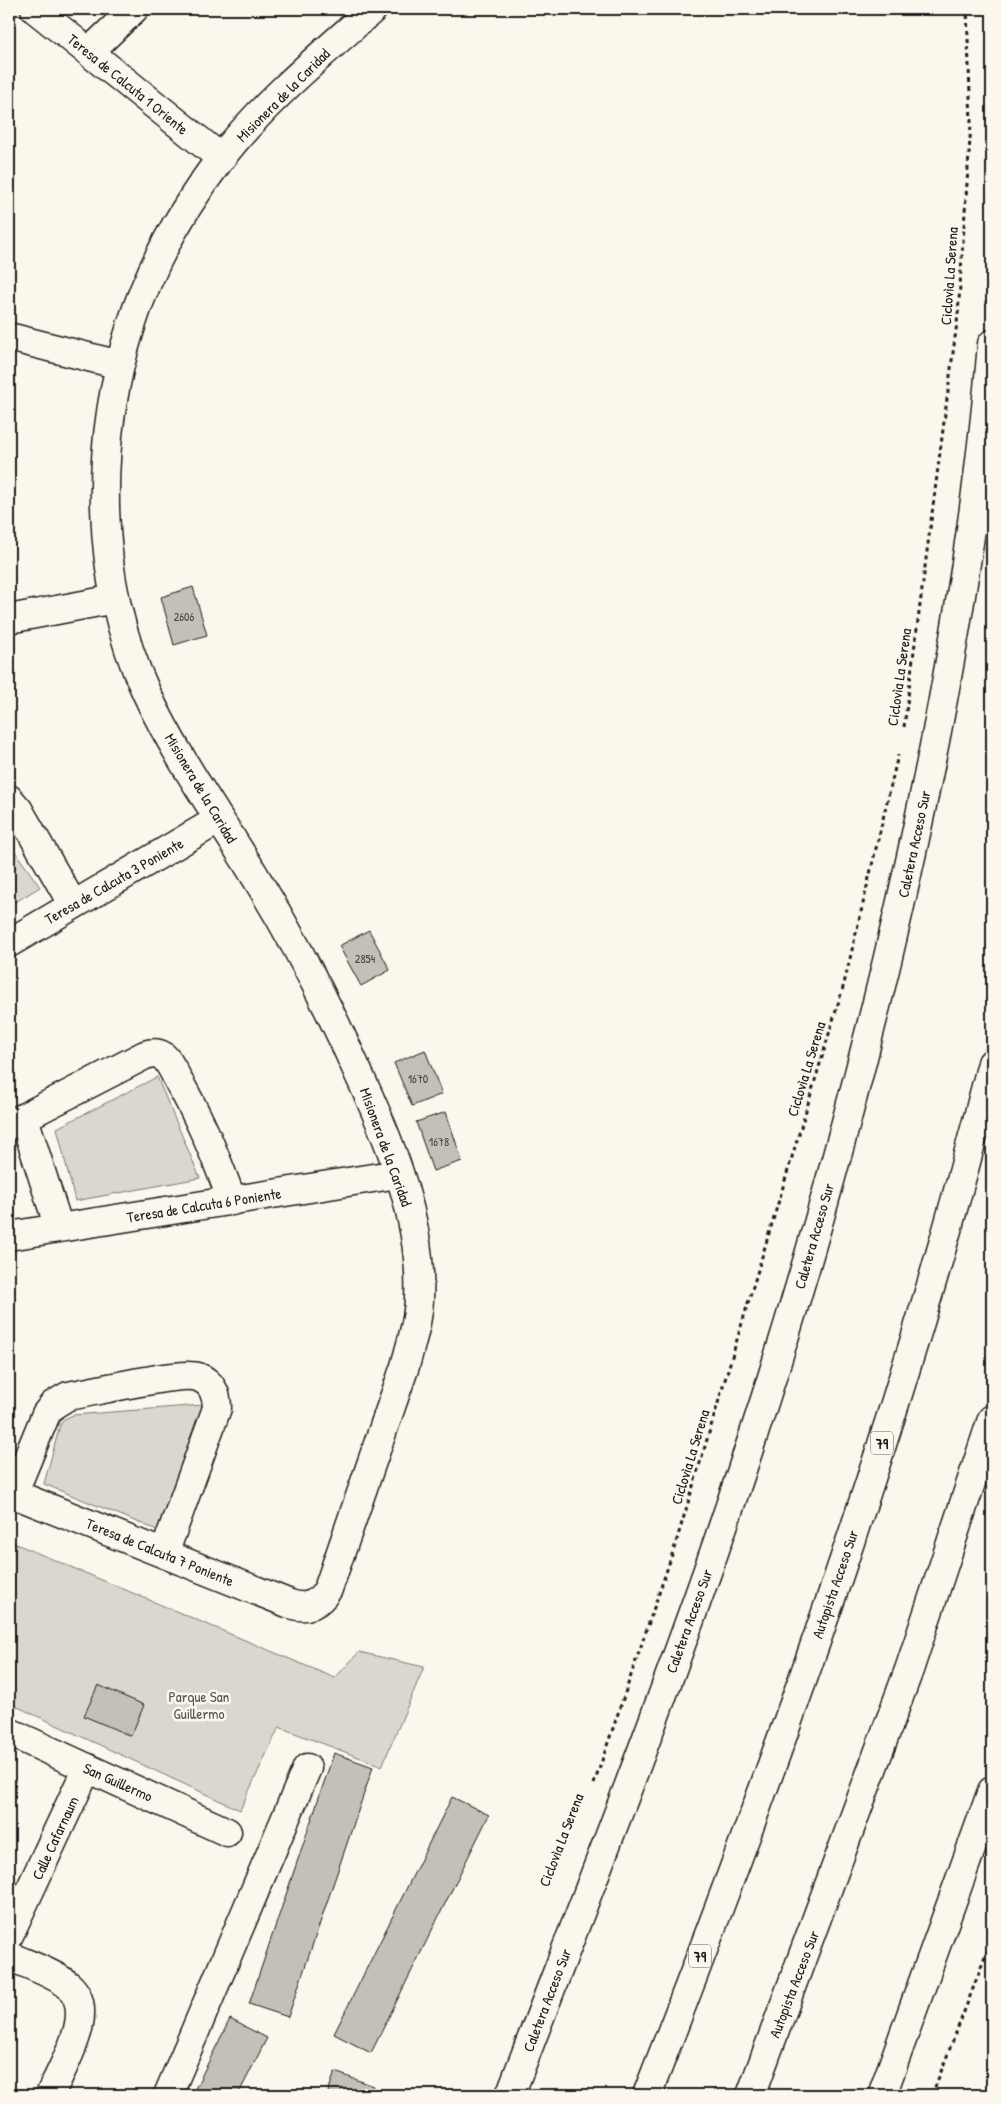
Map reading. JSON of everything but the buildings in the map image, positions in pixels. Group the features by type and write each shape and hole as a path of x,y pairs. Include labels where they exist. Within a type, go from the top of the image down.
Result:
{"main road":[{"name":"Teresa de Calcuta 1 Oriente","path":"35,9 221,158"},
{"path":"89,52 134,9"},
{"name":"Misionera de la Caridad","path":"312,1605 319,1602 328,1590 405,1366 414,1334 419,1300 414,1230 398,1174 376,1113 318,988 280,916 218,820 158,719 144,688 131,655 115,599 108,561 105,523 105,484 110,424 120,365 140,300 165,246 190,202 221,158 249,124 282,91 373,9"},
{"path":"9,336 120,365"},
{"name":"Caletera Acceso Sur","path":"510,2095 602,1857 719,1537 788,1324 828,1188 891,944 936,736 958,621 975,506 992,344"},
{"path":"9,619 115,599"},
{"path":"9,798 18,810 73,905"},
{"name":"Teresa de Calcuta 3 Poniente","path":"9,943 218,820"},
{"path":"60,1228 16,1122 152,1053 159,1054 168,1062 196,1111 216,1155 232,1201"},
{"name":"Autopista Acceso Sur","path":"647,2095 752,1816 866,1494 923,1315 972,1144 992,1063"},
{"name":"Teresa de Calcuta 6 Poniente","path":"9,1236 398,1174"},
{"path":"11,1493 46,1414 60,1400 68,1396 175,1377 188,1375 198,1377 207,1382 214,1390 217,1408 164,1554"},
{"name":"Autopista Acceso Sur","path":"751,2095 910,1670 992,1419"},
{"name":"Teresa de Calcuta 7 Poniente","path":"11,1493 297,1606 312,1605"},
{"name":"San Guillermo","path":"9,1732 227,1832"},
{"name":"Calle Cafarnaum","path":"9,1934 87,1768"},
{"path":"168,2095 307,1768"},
{"path":"882,2095 992,1791"},
{"path":"9,1956 68,1985 80,2002 82,2012 78,2032 50,2095"}],"path":[{"name":"Ciclovìa La Serena","path":"903,736 958,315 971,124 967,9"},
{"name":"Ciclovìa La Serena","path":"593,1787 675,1546 844,984 898,755"},
{"path":"932,2095 992,1939"}],"green space":[{"path":"9,843 40,887 9,906"},
{"path":"157,1077 200,1178 75,1201 57,1128"},
{"path":"203,1405 205,1407 162,1532 44,1484 60,1425 64,1419 73,1415"},
{"name":"Parque San Guillermo","path":"9,1541 335,1678 359,1652 424,1667 382,1766 279,1727 240,1810 9,1703"}]}
